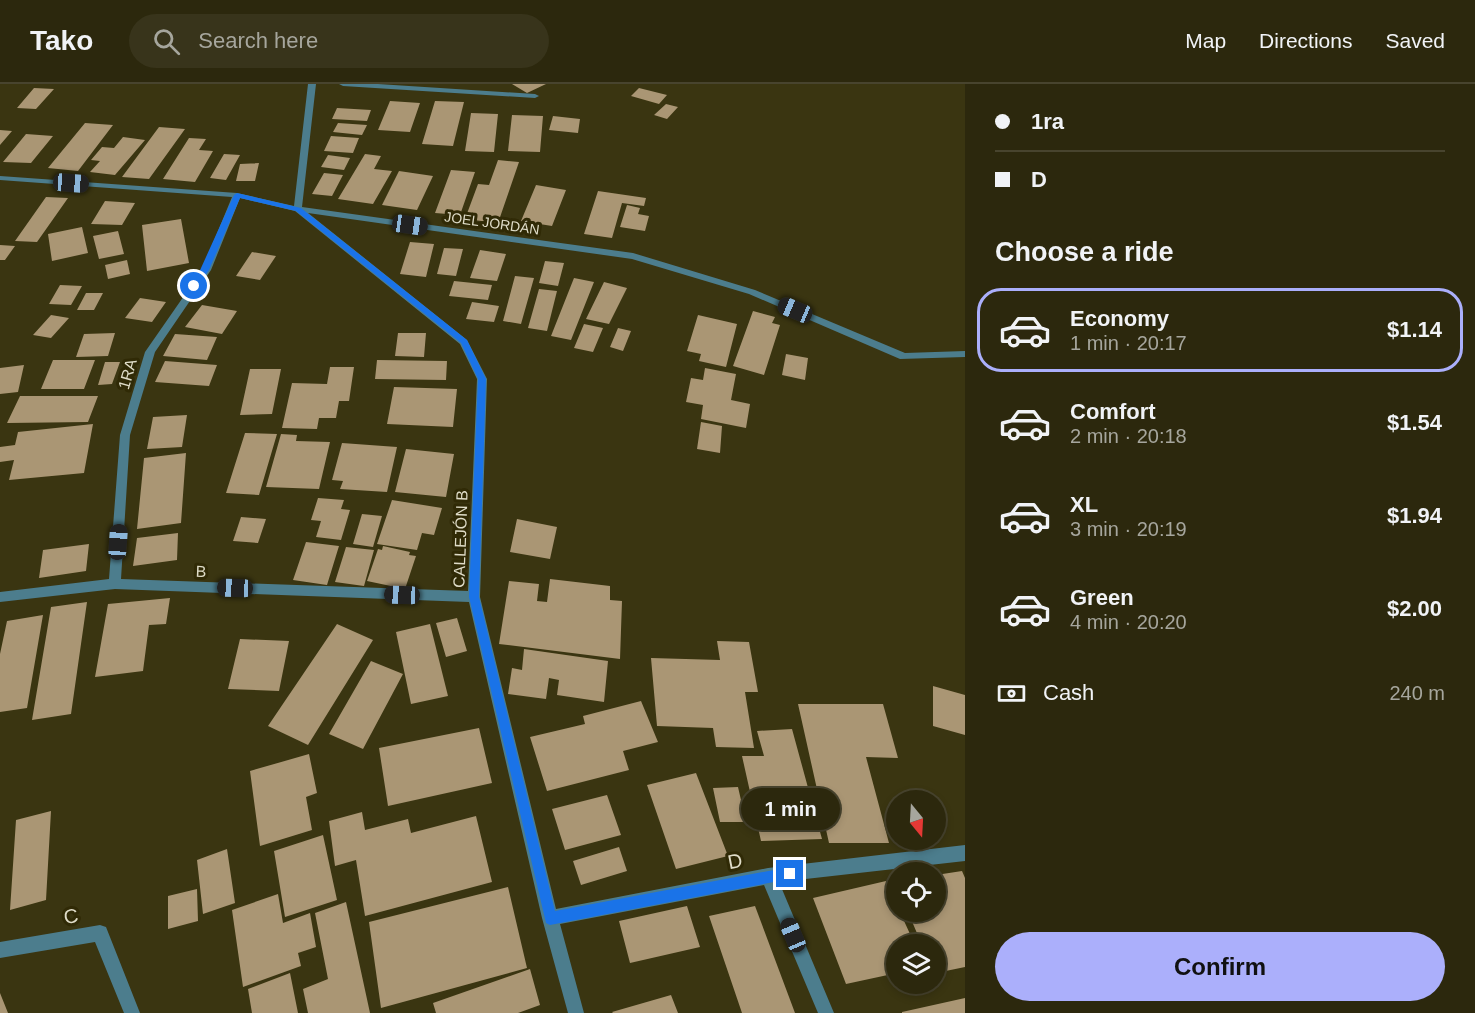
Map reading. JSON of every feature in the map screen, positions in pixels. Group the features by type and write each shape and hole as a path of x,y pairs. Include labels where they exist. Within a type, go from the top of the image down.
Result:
{"street":[{"path":"298,209 312,84"},
{"path":"343,84 535,96"},
{"name":"JOEL JORDÁN","path":"0,178 237,195 298,209 633,256 752,292 904,357 965,354"},
{"name":"1RA","path":"115,584 125,435 150,352 206,270 237,195"},
{"name":"CALLEJÓN B","path":"298,209 464,342 482,379 474,597 550,918 576,1013"},
{"name":"B","path":"0,597 115,584 474,597"},
{"name":"D","path":"550,918 768,876 965,854"},
{"path":"768,876 826,1013"},
{"name":"C","path":"0,950 100,933 132,1013"}],"building":[{"path":"512,84 546,84 527,93"},
{"path":"34,88 54,89 36,109 17,108"},
{"path":"639,88 667,95 659,104 631,96"},
{"path":"390,101 420,103 410,132 378,130"},
{"path":"435,101 464,102 453,146 422,144"},
{"path":"666,104 678,107 667,119 654,115"},
{"path":"337,108 371,110 367,121 332,119"},
{"path":"471,113 498,114 494,152 465,151"},
{"path":"512,115 543,116 540,152 508,151"},
{"path":"553,116 580,119 578,133 549,130"},
{"path":"85,123 113,125 78,171 48,168"},
{"path":"338,123 367,125 362,135 333,132"},
{"path":"159,127 185,129 149,179 122,177"},
{"path":"0,130 12,131 0,145"},
{"path":"26,134 53,136 31,163 3,162"},
{"path":"331,136 359,138 353,153 324,151"},
{"path":"123,137 145,140 115,175 90,172 100,161 91,160 102,147 114,148"},
{"path":"189,138 206,139 199,150 213,151 195,182 163,179"},
{"path":"224,154 240,155 226,180 210,178"},
{"path":"365,154 381,156 374,169 392,171 373,204 338,199"},
{"path":"328,155 350,158 344,170 321,167"},
{"path":"498,160 519,162 498,223 465,219 478,184 489,185"},
{"path":"259,163 255,181 236,181 240,164"},
{"path":"451,170 475,172 460,215 435,213"},
{"path":"399,171 433,176 417,210 382,205"},
{"path":"324,173 343,175 332,196 312,194"},
{"path":"536,185 566,190 552,226 521,221"},
{"path":"598,191 646,198 644,206 622,203 612,238 584,234"},
{"path":"46,197 68,198 37,242 15,241"},
{"path":"105,201 135,203 122,225 91,224"},
{"path":"627,205 640,208 638,214 649,216 645,231 620,227"},
{"path":"181,219 189,263 147,271 142,225"},
{"path":"82,227 88,253 52,261 48,234"},
{"path":"118,231 124,254 99,259 93,236"},
{"path":"410,242 434,244 426,277 400,274"},
{"path":"0,245 15,246 5,260 0,260"},
{"path":"444,248 463,249 456,276 437,274"},
{"path":"480,250 506,254 497,281 470,278"},
{"path":"252,252 276,256 260,280 236,276"},
{"path":"127,260 130,274 108,279 105,265"},
{"path":"545,261 564,263 558,286 539,283"},
{"path":"515,276 534,278 521,324 503,321"},
{"path":"574,278 594,282 571,340 551,336"},
{"path":"454,281 492,285 488,300 449,296"},
{"path":"604,282 627,288 609,324 586,319"},
{"path":"60,285 82,286 71,305 49,304"},
{"path":"539,289 557,291 547,331 528,328"},
{"path":"86,293 103,293 94,310 77,310"},
{"path":"140,298 166,302 152,322 125,318"},
{"path":"472,302 499,306 494,322 466,319"},
{"path":"202,305 237,311 222,334 185,327"},
{"path":"753,311 775,317 772,323 780,325 764,375 733,366"},
{"path":"51,315 69,318 51,338 33,335"},
{"path":"698,315 737,324 726,367 699,361 701,354 687,351"},
{"path":"584,324 603,328 593,352 574,348"},
{"path":"618,328 631,331 623,351 610,347"},
{"path":"115,333 108,356 76,357 84,334"},
{"path":"398,333 426,333 424,357 395,356"},
{"path":"175,334 217,337 207,360 163,356"},
{"path":"786,354 808,358 805,380 782,375"},
{"path":"53,360 95,360 84,389 41,389"},
{"path":"377,360 447,361 446,380 375,379"},
{"path":"165,361 217,365 209,386 155,382"},
{"path":"105,362 120,362 112,384 98,385"},
{"path":"24,365 18,392 0,394 0,368"},
{"path":"330,367 354,367 349,401 339,401 336,418 319,418 317,429 282,428 292,383 327,384"},
{"path":"705,368 736,374 731,400 750,404 746,428 701,419 703,405 686,402 691,378 703,380"},
{"path":"250,369 281,369 272,414 240,415"},
{"path":"394,387 457,389 453,427 387,424"},
{"path":"20,396 98,396 88,422 7,423"},
{"path":"187,415 182,447 147,449 153,417"},
{"path":"701,422 722,426 720,453 697,449"},
{"path":"93,424 84,473 9,480 14,460 0,462 0,447 15,445 18,432"},
{"path":"245,433 277,434 259,495 226,493"},
{"path":"281,434 297,435 296,441 330,442 319,489 266,487"},
{"path":"342,443 397,447 387,492 340,489 343,481 332,480"},
{"path":"406,449 454,454 446,497 395,492"},
{"path":"186,453 181,523 137,529 144,458"},
{"path":"318,498 344,500 341,509 350,510 341,540 316,537 321,521 311,520"},
{"path":"392,500 442,508 434,535 422,533 417,550 377,544"},
{"path":"362,514 382,516 373,547 353,544"},
{"path":"241,517 266,519 258,543 233,541"},
{"path":"517,519 557,527 550,559 510,552"},
{"path":"178,533 177,560 133,566 137,538"},
{"path":"306,542 339,546 327,585 293,580"},
{"path":"89,544 86,571 39,578 43,550"},
{"path":"383,546 410,552 409,555 416,556 405,589 367,581 378,549 382,550"},
{"path":"346,547 374,550 364,586 335,582"},
{"path":"550,579 610,586 610,600 622,601 620,659 499,644 509,581 539,584 537,601 547,602"},
{"path":"170,598 166,624 149,625 143,671 95,677 108,604"},
{"path":"87,602 71,714 32,720 51,607"},
{"path":"43,615 27,708 0,712 0,654 7,621"},
{"path":"457,618 467,651 446,657 436,623"},
{"path":"337,624 373,640 308,745 268,726"},
{"path":"430,624 448,696 411,704 396,632"},
{"path":"240,639 289,641 279,691 228,689"},
{"path":"717,641 749,642 758,692 745,692 754,748 716,747 713,728 657,726 651,658 720,660"},
{"path":"524,649 608,661 604,702 557,695 559,680 549,678 546,699 508,694 512,668 522,670"},
{"path":"371,661 403,674 363,749 329,734"},
{"path":"933,686 965,695 965,735 933,726"},
{"path":"641,701 658,742 623,751 629,770 547,791 530,737 585,724 583,716"},
{"path":"798,704 883,704 898,758 866,757 886,832 886,843 829,843"},
{"path":"479,728 492,783 388,806 379,748"},
{"path":"792,729 822,839 761,841 742,756 764,756 757,731"},
{"path":"309,754 317,793 306,797 312,830 260,846 250,771"},
{"path":"696,773 728,856 676,869 647,785"},
{"path":"738,787 746,822 720,822 713,788"},
{"path":"607,795 621,835 565,850 552,809"},
{"path":"51,811 46,900 10,910 16,820"},
{"path":"362,812 365,830 408,819 411,833 476,816 492,882 365,916 356,860 335,866 329,821"},
{"path":"323,835 337,900 285,917 274,851"},
{"path":"619,847 627,871 581,885 573,861"},
{"path":"227,849 235,903 203,914 197,860"},
{"path":"962,871 965,878 965,967 946,971 946,934 917,934 912,922 946,922 946,873"},
{"path":"886,881 886,922 905,922 910,934 886,934 886,975 846,984 813,898"},
{"path":"508,887 527,968 381,1008 369,922"},
{"path":"197,889 198,921 168,929 168,896"},
{"path":"278,894 283,923 310,913 316,947 298,953 301,966 243,987 232,910"},
{"path":"346,902 370,1013 308,1013 303,989 328,979 315,913"},
{"path":"687,906 700,947 630,963 619,921"},
{"path":"755,906 795,1013 742,1013 709,916"},
{"path":"530,969 540,1005 518,1013 436,1013 433,1003"},
{"path":"290,973 298,1013 252,1013 248,989"},
{"path":"0,993 8,1013 0,1013"},
{"path":"671,995 678,1013 612,1012"},
{"path":"965,998 965,1013 902,1013 902,1012"}],"route":[{"path":"194,286 206,270 237,195 298,209 396,285 464,342 482,379 474,597 550,918 768,876 790,874"}]}
